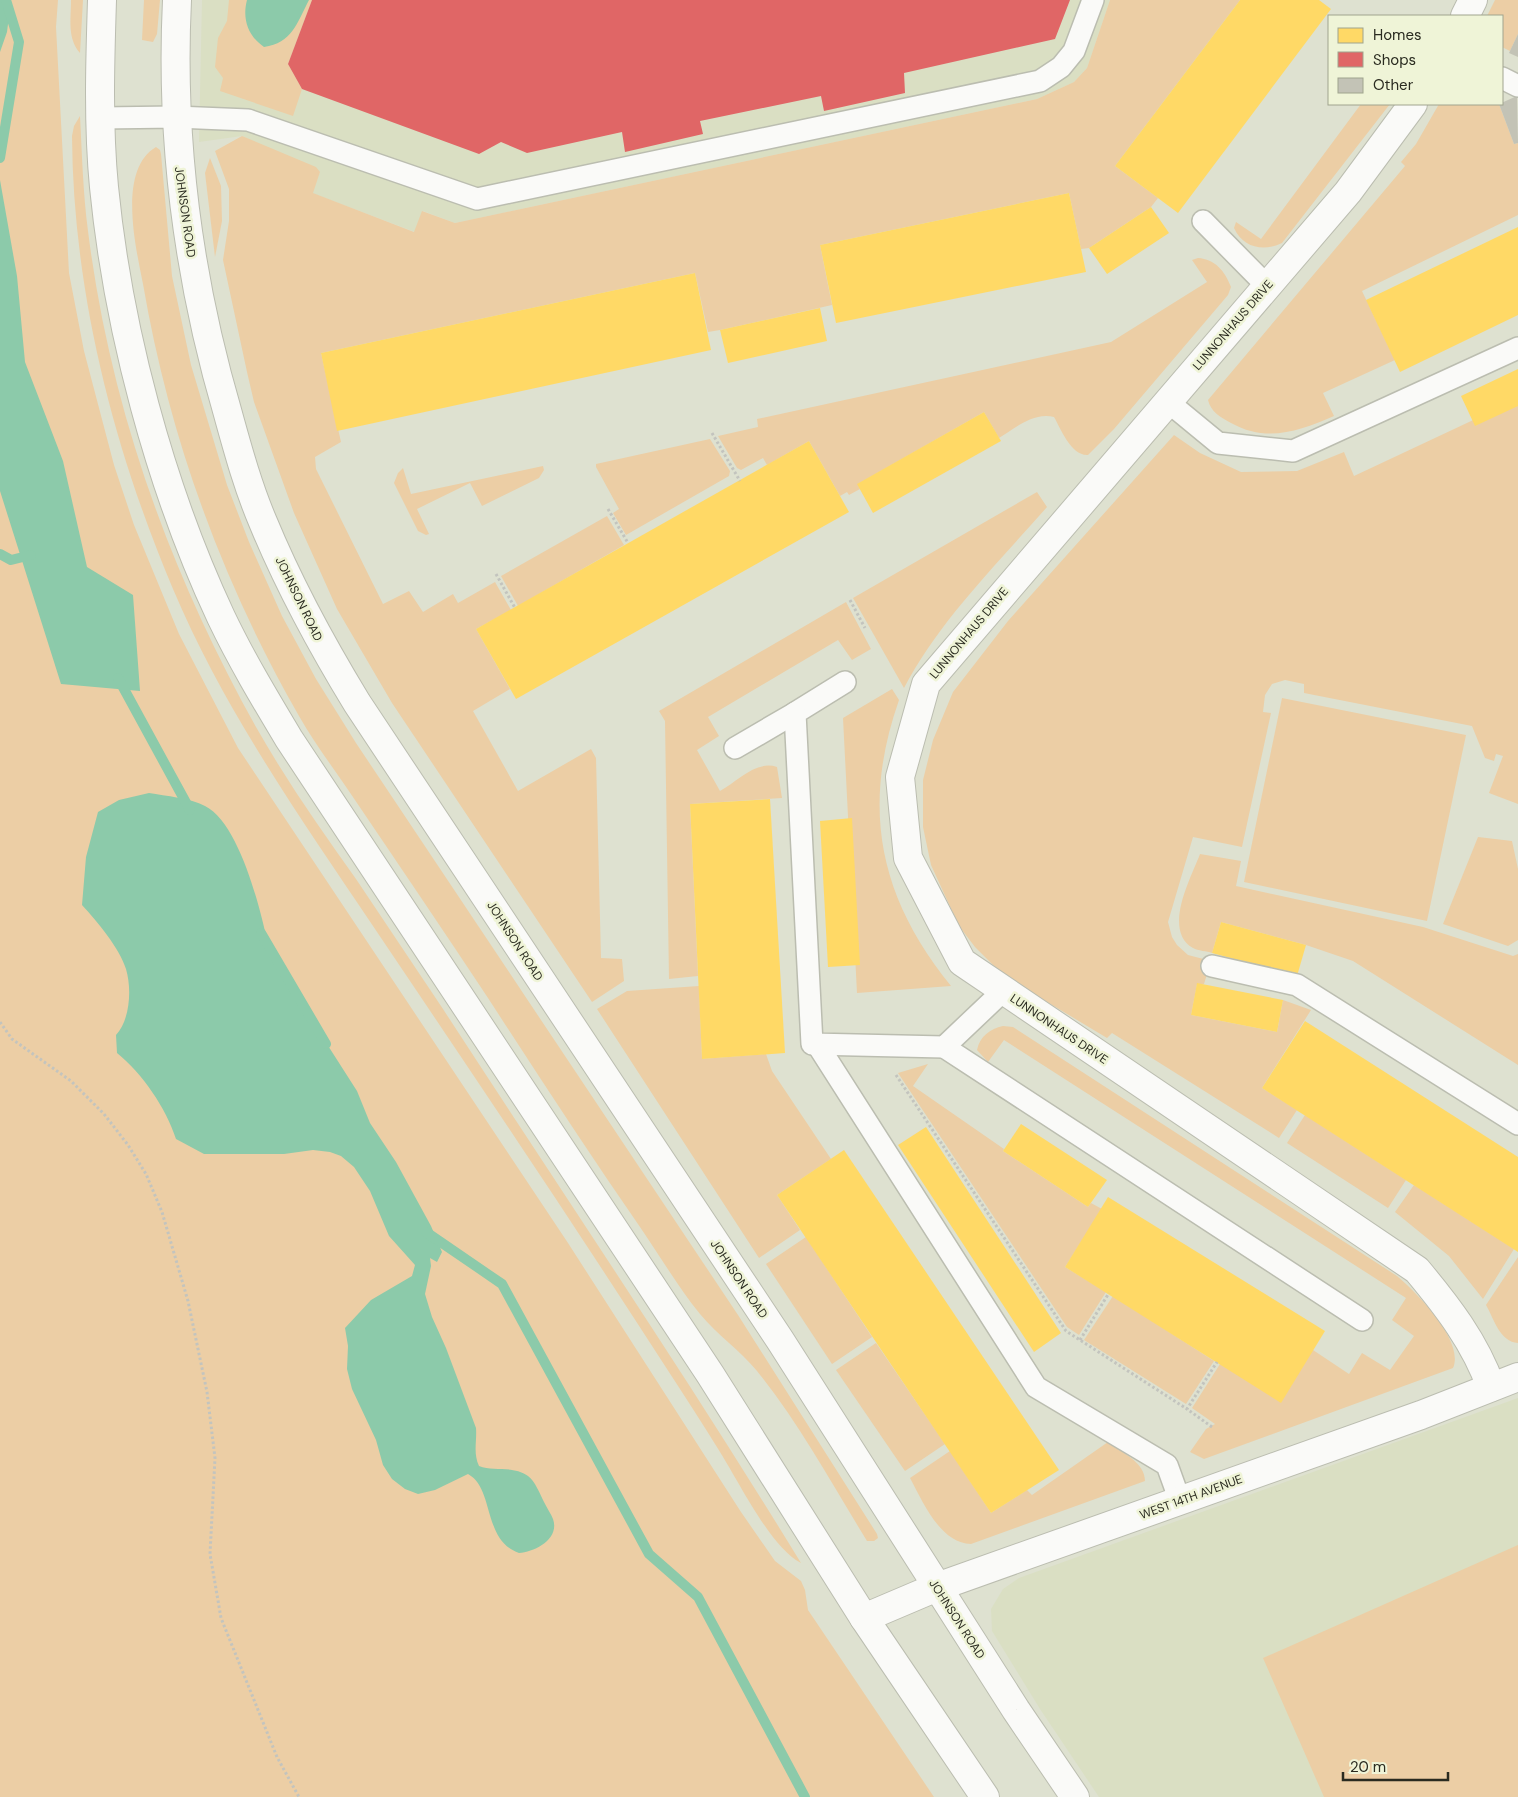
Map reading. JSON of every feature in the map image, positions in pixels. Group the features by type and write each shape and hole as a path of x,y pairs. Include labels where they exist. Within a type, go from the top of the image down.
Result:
{"main road":[{"path":"102,0 100,58 104,186 114,255 143,400 164,472 192,549 246,666 289,739 710,1374 864,1618 985,1797"},
{"name":"JOHNSON ROAD","path":"177,0 176,117 179,175 188,242 218,380 262,521 322,646 357,702 780,1340 1016,1710 1075,1797"},
{"path":"1466,15 1473,0"},
{"name":"LUNNONHAUS DRIVE","path":"1412,105 1348,192 926,684 900,777 908,858 962,962 1417,1270 1452,1311 1482,1361 1491,1387"},
{"name":"WEST 14TH AVENUE","path":"864,1618 937,1587 1421,1415 1518,1377"}],"lane":[{"path":"101,118 176,117 248,120 477,199 1040,81 1061,67 1074,51 1093,0"},
{"path":"1503,78 1518,86"},
{"path":"1203,220 1267,286"},
{"path":"1167,401 1218,443 1293,451 1518,348"},
{"path":"735,748 845,682"},
{"path":"794,713 812,1044 944,1047 1362,1320"},
{"path":"1212,966 1298,985 1518,1124"},
{"path":"944,1047 1004,991"},
{"path":"818,1044 1036,1386 1167,1466 1180,1500"}],"path":[{"path":"712,433 740,481"},
{"path":"608,509 628,543"},
{"path":"496,574 515,608"},
{"path":"850,600 865,628"},
{"path":"0,1022 12,1039 71,1082 104,1114 128,1145 146,1174 162,1212 188,1301 208,1401 215,1458 210,1554 221,1618 277,1758 299,1797"},
{"path":"890,1067 1066,1331 1212,1427"},
{"path":"1080,1340 1109,1293"},
{"path":"1187,1409 1217,1362"}],"shaded area":[{"path":"0,0 58,0 56,27 69,273 84,351 114,465 134,525 179,634 238,748 568,1243 741,1512 775,1561 801,1581 805,1590 808,1610 934,1797 0,1797"},
{"path":"0,0 11,0 7,32 0,52"},
{"path":"71,0 83,0 80,53 71,35"},
{"path":"144,0 160,0 157,34 153,42 142,40"},
{"path":"202,0 1110,0 1087,68 1074,82 1037,99 455,223 423,211 415,232 312,193 320,172 242,136 199,142"},
{"path":"229,0 312,0 288,64 302,89 293,116 220,91 223,78 215,67 218,38 227,21"},
{"path":"247,0 309,0 292,31 281,41 264,47 258,43 250,32 245,14"},
{"path":"1110,0 1240,0 1115,166 1158,198 1151,207 1089,248 1081,249 1069,193 820,245 832,305 720,330 708,332 695,273 321,353 341,442 315,457 316,469 383,604 409,591 423,612 453,594 458,603 495,582 511,610 476,629 510,689 473,711 518,791 591,749 596,758 601,958 622,959 624,981 592,1002 392,703 337,609 294,513 254,402 247,372 223,260 229,221 229,189 215,151 242,136 316,167 320,172 313,193 414,232 422,211 455,223 1037,99 1074,82 1087,68"},
{"path":"1495,0 1518,0 1518,34 1510,51 1503,48 1503,15 1488,15"},
{"path":"1360,105 1389,105 1282,243 1268,247 1248,244 1238,235 1234,228 1236,222 1261,239"},
{"path":"1438,105 1499,105 1514,144 1518,143 1518,215 1362,291 1395,360 1323,393 1334,416 1296,430 1270,434 1244,429 1220,416 1211,408 1208,400 1405,166 1401,162 1416,144"},
{"path":"80,116 88,231 98,297 111,361 128,425 148,487 171,549 225,669 267,747 443,1009 624,1285 801,1563 778,1544 756,1513 707,1431 594,1258 291,803 239,720 193,634 151,535 115,424 100,367 80,252 74,194 72,136 74,126"},
{"path":"156,147 160,150 161,154 172,276 191,365 227,485 249,542 282,616 316,679 356,743 738,1315 877,1534 878,1538 874,1541 867,1541 815,1454 787,1411 757,1371 707,1322 692,1304 313,738 271,665 223,561 202,507 183,452 154,341 137,251 132,211 133,191 137,173 144,158"},
{"path":"210,158 221,186 222,221 215,257 205,173"},
{"path":"0,180 17,276 25,362 63,461 87,567 133,595 140,691 61,684 0,491"},
{"path":"1198,258 1214,263 1219,267 1231,287 1228,295 1114,429 1088,455 1076,451 1072,447 1063,435 1054,417 1046,416 1032,419 999,438 984,412 858,484 860,489 849,495 847,492 840,496 809,441 767,465 763,458 741,470 737,468 718,436 758,427 757,419 1111,342 1207,282 1192,260"},
{"path":"1518,399 1518,804 1489,793 1503,756 1496,754 1494,761 1485,758 1472,726 1304,693 1304,684 1285,680 1272,684 1265,695 1263,712 1271,713 1242,847 1193,837 1168,922 1172,937 1177,945 1188,955 1211,961 1204,984 1197,984 1191,1015 1277,1032 1283,1000 1311,1010 1262,1088 1297,1110 1279,1138 1112,1033 1107,1038 1014,982 975,947 959,926 931,865 923,827 923,780 933,740 953,692 1008,621 1174,435 1200,453 1241,472 1297,471 1344,452 1354,476"},
{"path":"710,439 730,471 729,476 626,535 613,513 619,509 596,464"},
{"path":"543,466 544,470 539,478 482,506 470,483 417,509 429,534 426,535 418,531 394,483 398,473 403,468 411,494"},
{"path":"1037,492 1047,507 951,616 918,663 904,688 853,598"},
{"path":"607,516 624,545 518,606 501,576"},
{"path":"846,602 871,649 852,660 838,640 708,717 719,736 697,750 720,791 754,769 769,766 777,767 782,798 690,804 698,976 669,979 665,721 659,711"},
{"path":"892,689 899,700 887,740 881,778 880,814 884,850 893,885 907,919 927,953 951,986 857,993 843,718"},
{"path":"1282,698 1466,735 1427,921 1244,882"},
{"path":"149,793 185,799 205,806 218,816 240,851 256,896 270,955 357,1091 370,1123 396,1162 431,1226 442,1252 437,1262 430,1258 431,1266 425,1294 432,1317 446,1348 476,1428 477,1461 479,1466 516,1471 528,1476 533,1481 553,1519 554,1526 550,1538 539,1547 519,1553 507,1546 499,1537 494,1526 482,1491 476,1481 468,1474 435,1490 418,1494 405,1489 392,1479 383,1465 376,1440 352,1389 347,1369 348,1346 345,1328 371,1300 412,1276 415,1265 389,1236 370,1191 354,1167 341,1156 330,1152 313,1150 284,1154 204,1154 176,1139 160,1103 144,1081 117,1053 116,1035 121,1029 127,1013 128,977 123,961 113,944 82,905 86,857 98,812 119,800"},
{"path":"1478,837 1512,841 1518,869 1518,940 1508,946 1443,924"},
{"path":"1200,854 1241,861 1236,886 1423,927 1513,956 1518,954 1518,1065 1353,961 1306,945 1221,922 1212,953 1193,948 1184,940 1180,929 1179,917 1186,890"},
{"path":"699,986 702,1059 766,1054 772,1071 831,1159 777,1195 800,1230 759,1258 597,1009 627,991"},
{"path":"1003,1026 1013,1027 1397,1276 1426,1305 1446,1331 1455,1357 1453,1368 1204,1459 1190,1452 1206,1429 1215,1424 1192,1408 1220,1364 1313,1350 1349,1374 1362,1353 1390,1370 1414,1336 1392,1320 1406,1298 1004,1040 988,1062 977,1050 978,1045 986,1034"},
{"path":"928,1064 913,1086 1004,1149 1003,1151 1088,1207 1091,1203 1102,1209 1065,1267 1106,1292 1079,1335 1067,1327 898,1073"},
{"path":"1305,1115 1406,1180 1388,1208 1287,1143"},
{"path":"1414,1185 1514,1249 1483,1299 1449,1256 1395,1212"},
{"path":"806,1237 872,1337 832,1364 766,1264"},
{"path":"1518,1257 1518,1343 1512,1342 1502,1334 1486,1305"},
{"path":"1113,1296 1214,1361 1186,1404 1084,1340"},
{"path":"876,1343 945,1444 905,1471 836,1370"},
{"path":"1518,1398 1518,1797 1099,1797 1040,1709 992,1631 991,1609 1003,1589 1019,1578"},
{"path":"1108,1442 1137,1463 1144,1474 1145,1481 971,1544 960,1542 950,1537 942,1529 927,1509 910,1478 950,1451 991,1513 1027,1490 1032,1495"},
{"path":"1518,1545 1518,1797 1324,1797 1263,1658"}],"building: Homes":[{"path":"1240,0 1319,0 1331,9 1178,213 1115,166"},
{"path":"1069,193 1086,272 836,323 820,245"},
{"path":"1151,207 1169,233 1107,274 1089,248"},
{"path":"1518,227 1518,315 1400,372 1366,300"},
{"path":"695,273 711,350 337,431 321,353"},
{"path":"820,308 827,341 728,363 720,330"},
{"path":"1518,369 1518,406 1475,426 1461,396"},
{"path":"984,412 1001,441 873,513 857,484"},
{"path":"809,441 849,512 516,699 476,629"},
{"path":"770,799 785,1053 702,1059 690,804"},
{"path":"852,818 860,965 828,967 820,821"},
{"path":"1221,922 1306,945 1297,976 1212,953"},
{"path":"1197,983 1283,1000 1277,1032 1191,1015"},
{"path":"1305,1021 1518,1157 1518,1252 1262,1088"},
{"path":"1021,1124 1107,1180 1088,1207 1003,1151"},
{"path":"926,1127 1061,1333 1034,1352 898,1145"},
{"path":"844,1150 1059,1470 991,1513 777,1195"},
{"path":"1108,1197 1325,1331 1281,1403 1065,1267"}],"building: Shops":[{"path":"312,0 1070,0 1055,39 904,73 905,93 824,111 821,96 700,121 703,134 625,152 622,132 527,153 501,142 479,154 302,89 288,64"}],"building: Other":[{"path":"1518,34 1518,57 1509,53"},
{"path":"1517,96 1518,143 1514,144 1499,105 1503,105 1503,102"}],"waterway":[{"path":"0,158 19,42 6,0"},
{"path":"0,554 11,560 31,555"},
{"path":"118,678 190,810"},
{"path":"261,933 326,1044"},
{"path":"426,1232 502,1284 649,1554 698,1597 805,1797"}]}
